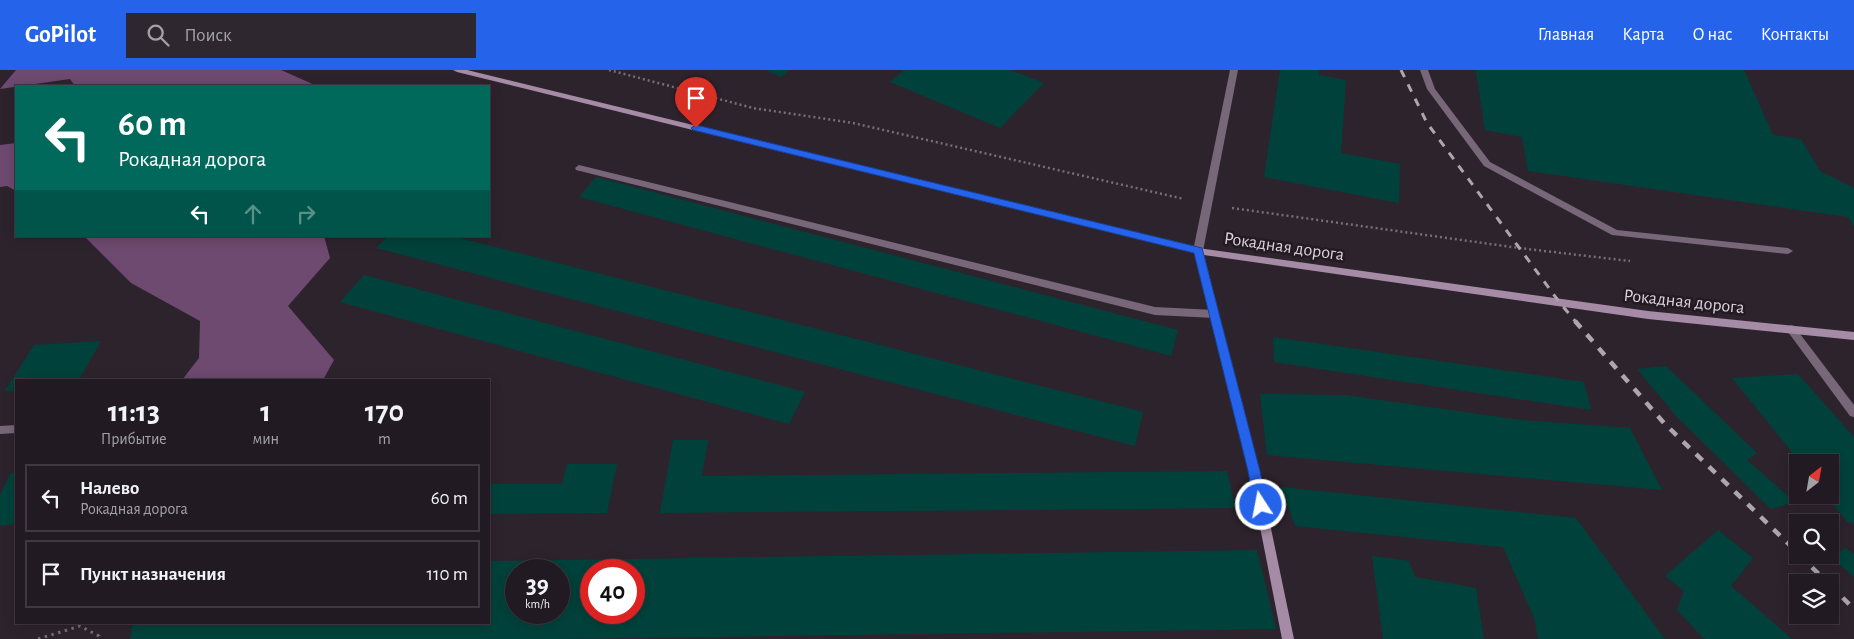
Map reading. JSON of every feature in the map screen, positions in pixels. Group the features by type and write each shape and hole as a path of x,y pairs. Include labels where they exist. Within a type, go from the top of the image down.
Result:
{"main road":[{"name":"Рокадная дорога","path":"457,70 1198,251 1570,305 1854,336"},
{"path":"1198,251 1254,471 1288,639"}],"street":[{"path":"1198,251 1234,70"},
{"path":"1424,70 1431,89 1487,164 1615,233 1788,251"},
{"path":"579,168 1155,311 1214,314"},
{"path":"1791,330 1854,413"},
{"path":"0,430 15,429"}],"path":[{"path":"609,70 752,108 853,123 1208,205 1509,247 1630,261"},
{"path":"38,639 80,626 99,636 99,639"}],"shaded area":[{"path":"16,70 281,70 315,85 74,85 70,79 15,85 15,87 0,89"},
{"path":"15,143 15,190 7,186 0,187 0,145"},
{"path":"85,237 324,237 330,258 288,306 334,360 324,379 183,379 199,358 200,321 131,283"}],"building":[{"path":"766,70 790,70 781,77"},
{"path":"904,70 1010,70 1044,83 1000,128 890,82"},
{"path":"1280,70 1319,70 1319,75 1346,80 1341,153 1400,164 1399,203 1264,177"},
{"path":"1476,70 1744,70 1773,135 1801,139 1820,171 1854,188 1854,227 1848,217 1528,171 1522,137 1485,130"},
{"path":"596,177 1178,330 1171,356 579,197"},
{"path":"387,237 456,237 1143,412 1135,446 376,248"},
{"path":"364,275 805,392 789,424 340,302"},
{"path":"1273,337 1584,382 1591,410 1274,362"},
{"path":"101,341 80,379 15,379 15,391 5,391 34,345"},
{"path":"1666,366 1757,453 1747,460 1789,497 1789,504 1771,509 1677,417 1637,369"},
{"path":"1798,374 1854,437 1854,524 1847,522 1833,504 1839,504 1839,454 1794,454 1732,378"},
{"path":"1260,394 1345,395 1521,420 1630,428 1662,490 1267,455"},
{"path":"673,440 708,440 702,476 1227,471 1235,508 660,513"},
{"path":"567,464 617,464 607,513 490,514 490,484 562,484"},
{"path":"15,472 15,524 0,526 0,495 11,473"},
{"path":"1281,487 1576,518 1665,639 1538,639 1534,618 1503,547 1295,526"},
{"path":"1718,530 1753,558 1731,586 1792,639 1704,639 1677,610 1684,591 1665,576"},
{"path":"1846,548 1854,554 1854,577 1839,564 1839,552"},
{"path":"1257,550 1276,629 560,639 130,639 133,624 490,624 490,561 505,561 505,624 570,624 570,560 580,560 580,624 645,624 645,559 629,559"},
{"path":"1372,556 1409,561 1415,577 1476,588 1484,639 1383,639"}],"railway":[{"path":"1401,70 1427,123 1576,322"},
{"path":"1575,321 1664,423 1789,544"},
{"path":"1808,564 1819,574"},
{"path":"1839,594 1854,609"}],"route":[{"path":"696,128 1198,251 1261,505"}]}
